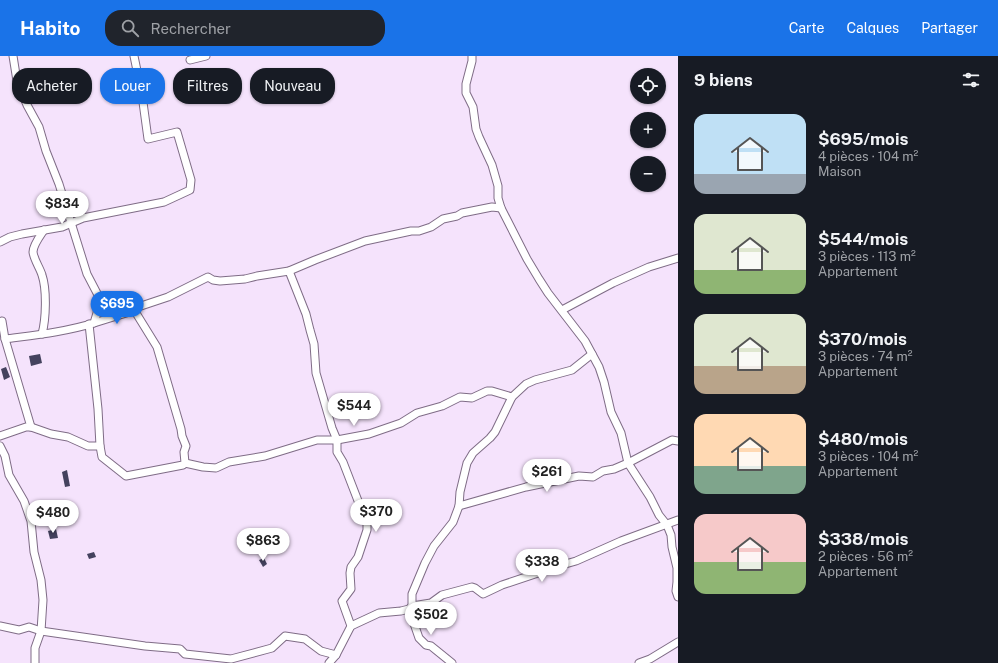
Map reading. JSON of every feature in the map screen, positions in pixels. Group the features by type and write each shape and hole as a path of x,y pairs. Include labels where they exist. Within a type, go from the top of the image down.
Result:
{"street":[{"path":"13,56 17,81 39,128 59,184 87,274 99,297 97,313 91,324 100,446 102,457 126,476 183,465 185,463 216,468 229,462 265,456 317,440 337,440 369,434 401,423 416,413 442,406 460,397 472,398 487,391 512,397"},
{"path":"0,242 10,237 62,227 83,218 164,202 190,190 192,180 177,132 148,139 142,95 134,56"},
{"path":"190,60 206,56"},
{"path":"472,56 466,84 466,93 473,107 476,129 492,165 498,186 498,198 501,208 527,259 548,293 585,341 592,354 604,382 611,412 621,432 628,463 650,497 659,515 667,525 671,535 677,568 676,591 678,597"},
{"path":"5,339 42,334 91,324 136,310 138,307 168,297 208,277 220,282 289,271 365,241 412,231 419,231 432,227 443,219 462,214 492,207 501,208"},
{"path":"42,334 45,317 43,277 33,252 34,247 44,230"},
{"path":"562,310 649,267 678,258"},
{"path":"289,271 304,308 314,344 316,373 337,440 337,452 343,462 368,524 358,557 351,567 351,589 342,601 344,611 351,626"},
{"path":"136,310 136,313 157,347 186,446 184,452 185,463"},
{"path":"2,321 5,339 31,427"},
{"path":"452,663 431,646 426,645 419,638 411,607 412,594 434,546 453,522 459,506 460,492 467,463 473,453 495,432 512,397 526,384 535,380 572,370 592,354"},
{"path":"0,436 26,427 31,427 51,434 68,437 88,446 100,446"},
{"path":"459,506 526,487 579,476 593,477 603,471 614,469 628,463 672,440 678,441"},
{"path":"0,446 5,456 9,475 24,501 31,521 34,552 42,580 43,600 41,631 34,648 35,663"},
{"path":"329,663 336,655 351,626 379,613 431,603 442,595 472,587 483,594 502,585 576,561 604,550 621,541 678,520"},
{"path":"0,626 19,630 28,627 41,631 145,646 180,649 185,654 231,659 272,648 285,636 305,639 321,651 336,655"},
{"path":"639,663 650,659 678,642"}],"building":[{"path":"40,354 42,363 31,366 29,356"},
{"path":"6,367 10,377 4,380 1,369"},
{"path":"67,470 70,486 65,487 62,472"},
{"path":"56,529 58,538 50,539 48,531"},
{"path":"94,552 96,557 89,559 87,554"},
{"path":"264,558 267,564 263,567 259,560"}]}
